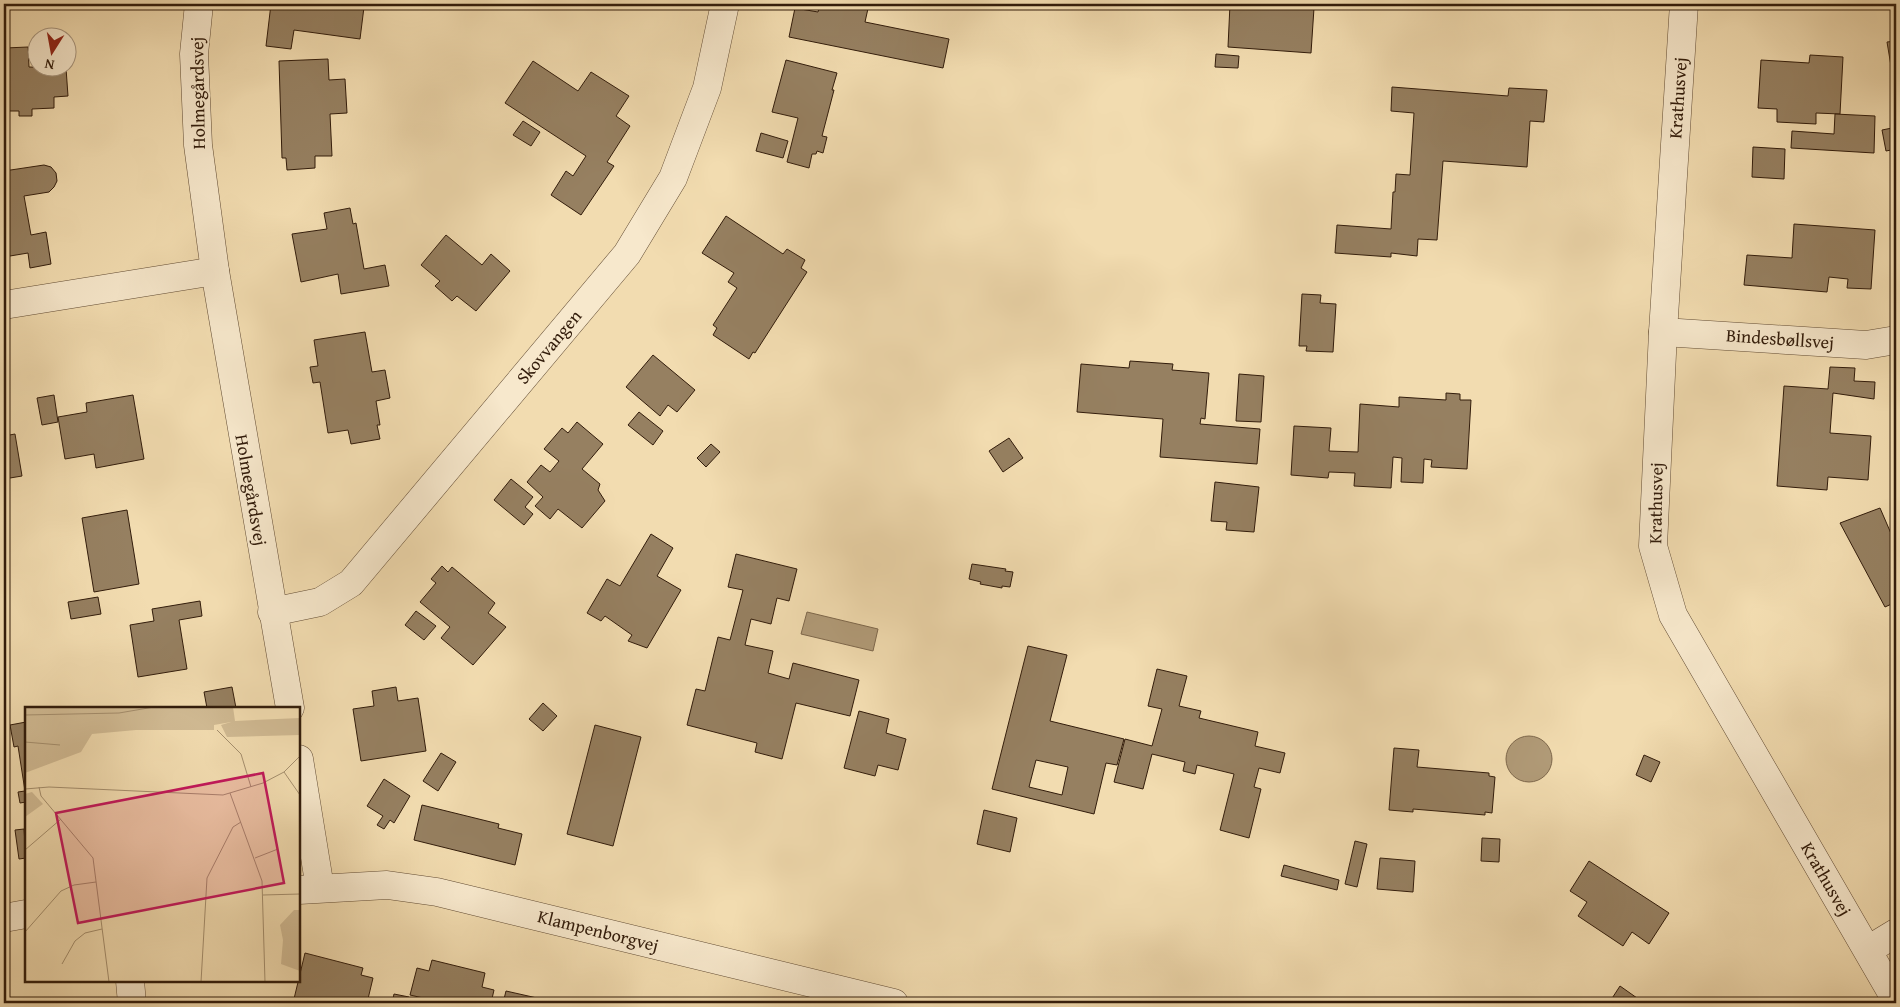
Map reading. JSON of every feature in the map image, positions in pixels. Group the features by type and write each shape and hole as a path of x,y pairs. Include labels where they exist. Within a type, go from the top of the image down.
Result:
{"street":[{"name":"Holmegårdsvej","path":"199,4 194,54 198,146 215,271 290,707"},
{"name":"Skovvangen","path":"272,612 320,602 351,583 627,254 673,178 708,88 725,4"},
{"name":"Krathusvej","path":"1684,4 1663,332 1653,546 1672,615 1896,1000"},
{"path":"4,305 215,271"},
{"name":"Bindesbøllsvej","path":"1663,332 1866,345 1896,340"},
{"path":"300,771 310,889"},
{"name":"Klampenborgvej","path":"310,889 387,885 437,892 894,1003"},
{"path":"4,918 25,914"},
{"path":"1868,950 1896,933"},
{"path":"130,982 132,1003"}],"shaded area":[{"path":"807,612 878,629 873,651 801,634"},
{"path":"1525,736 1533,736 1542,740 1548,746 1552,759 1548,772 1542,778 1533,782 1525,782 1516,778 1510,772 1506,763 1506,755 1510,746 1516,740"}],"building":[{"path":"271,4 340,4 364,7 360,39 294,30 291,49 266,46"},
{"path":"820,4 869,4 865,22 949,39 943,68 789,37 795,8 818,12"},
{"path":"1230,4 1310,4 1310,7 1314,8 1311,53 1228,47"},
{"path":"4,15 5,48 28,47 28,78 67,78 68,96 54,97 54,108 32,109 32,116 19,116 19,111 4,111"},
{"path":"1896,41 1896,90 1895,90 1887,42"},
{"path":"1216,54 1239,56 1238,68 1215,67"},
{"path":"1810,55 1843,57 1840,114 1816,113 1816,124 1777,122 1777,109 1758,108 1761,60 1809,63"},
{"path":"328,59 329,80 345,79 347,113 330,114 332,156 315,156 315,168 287,170 286,158 282,158 279,61"},
{"path":"786,60 837,73 822,136 827,137 823,153 817,151 816,154 812,154 809,168 787,162 798,118 772,112"},
{"path":"533,61 578,91 591,72 629,96 616,116 630,126 607,162 614,166 581,215 551,195 566,171 573,176 586,156 505,103"},
{"path":"1392,87 1508,96 1509,88 1547,90 1544,122 1530,121 1527,167 1443,161 1437,240 1418,239 1417,256 1391,253 1391,257 1335,253 1337,225 1391,229 1396,174 1410,175 1414,113 1391,111"},
{"path":"1896,106 1896,128 1893,107"},
{"path":"1835,114 1875,116 1874,153 1791,148 1792,131 1834,134"},
{"path":"523,121 540,132 531,146 513,135"},
{"path":"1892,128 1896,149 1886,151 1882,130"},
{"path":"761,133 788,141 783,158 756,151"},
{"path":"1753,147 1785,149 1784,179 1752,177"},
{"path":"44,165 51,167 56,173 57,181 54,187 49,192 24,196 31,235 46,232 51,264 30,268 28,253 4,257 4,171"},
{"path":"350,208 353,224 356,223 364,269 385,265 389,286 341,294 338,274 301,282 292,234 327,229 324,213"},
{"path":"726,216 783,254 787,249 805,260 801,268 807,272 755,353 753,352 749,359 713,335 717,328 713,325 737,288 728,282 734,273 702,253"},
{"path":"1794,224 1875,230 1871,289 1847,288 1848,279 1829,277 1827,292 1744,285 1747,255 1792,258"},
{"path":"446,235 482,265 491,254 510,271 476,311 457,296 452,301 435,286 440,281 421,265"},
{"path":"1302,294 1321,295 1320,303 1336,304 1333,352 1306,351 1307,346 1299,346"},
{"path":"365,332 372,372 385,370 390,398 376,401 380,425 377,425 380,439 351,444 348,430 328,433 320,382 313,383 310,367 318,366 314,340"},
{"path":"653,355 695,390 677,412 668,405 660,416 626,387"},
{"path":"1130,361 1173,364 1172,370 1209,373 1205,419 1201,418 1200,424 1260,429 1257,464 1160,457 1163,419 1077,412 1081,364 1129,368"},
{"path":"1830,367 1855,368 1854,381 1875,382 1874,399 1833,393 1830,433 1871,436 1868,480 1828,477 1827,490 1777,486 1784,386 1828,389"},
{"path":"1239,374 1264,376 1261,422 1236,421"},
{"path":"1446,393 1460,394 1460,400 1471,400 1467,469 1431,467 1432,460 1424,459 1423,483 1401,482 1402,458 1393,457 1391,488 1354,486 1355,473 1329,472 1328,478 1291,475 1294,426 1331,428 1329,451 1358,452 1360,404 1399,407 1399,397 1446,400"},
{"path":"54,395 58,422 42,425 37,398"},
{"path":"133,395 144,459 96,468 94,454 65,459 58,417 87,412 86,403"},
{"path":"639,412 663,431 653,445 628,425"},
{"path":"577,422 603,444 582,469 600,484 598,490 605,501 582,528 558,509 550,519 535,506 543,497 527,482 541,465 550,472 559,461 544,449 562,428 568,433"},
{"path":"15,434 22,476 4,479 4,436"},
{"path":"1009,438 1023,458 1003,472 989,451"},
{"path":"711,444 720,452 706,467 697,458"},
{"path":"511,479 533,497 525,507 533,514 524,525 494,500"},
{"path":"1215,482 1259,487 1254,532 1226,530 1227,522 1211,521"},
{"path":"1880,508 1896,545 1896,602 1885,607 1840,523"},
{"path":"127,510 139,584 94,592 82,518"},
{"path":"651,534 673,548 657,576 681,590 647,648 628,641 632,635 605,616 601,621 587,613 607,579 620,586"},
{"path":"736,554 797,569 789,601 777,598 771,624 751,619 745,645 773,651 768,673 789,679 793,663 859,680 850,716 796,703 782,759 755,752 757,743 687,725 696,689 705,691 718,637 730,640 743,590 728,587"},
{"path":"972,564 1006,569 1005,571 1013,572 1010,587 1002,586 1002,588 980,584 981,582 969,579"},
{"path":"442,566 448,572 452,567 495,603 488,613 506,627 473,665 441,638 450,627 420,602 436,583 431,579"},
{"path":"98,597 101,614 71,619 68,602"},
{"path":"200,601 202,616 179,620 187,669 138,677 130,625 154,621 152,609"},
{"path":"416,611 436,626 424,640 405,625"},
{"path":"1028,646 1067,655 1050,721 1124,739 1117,765 1106,763 1094,814 992,789","holes":["1036,760 1068,767 1062,795 1029,787"]},
{"path":"1157,669 1187,676 1179,706 1201,711 1199,718 1258,732 1255,746 1285,753 1280,773 1259,768 1254,787 1261,789 1249,838 1220,830 1234,774 1197,765 1195,774 1183,771 1185,762 1152,754 1143,789 1114,782 1125,739 1152,746 1162,709 1148,706"},
{"path":"232,687 236,707 207,707 204,692"},
{"path":"396,687 398,701 418,698 426,751 361,761 353,709 374,706 372,691"},
{"path":"543,703 557,716 543,731 529,719"},
{"path":"859,711 889,719 886,733 906,739 898,770 878,765 875,776 844,768"},
{"path":"25,722 25,791 18,746 14,747 10,725"},
{"path":"595,725 641,737 613,846 567,834"},
{"path":"1394,748 1419,750 1417,767 1489,773 1489,776 1495,777 1492,813 1485,812 1485,815 1413,809 1413,812 1389,810"},
{"path":"441,753 456,762 438,791 423,781"},
{"path":"1644,755 1660,762 1651,782 1636,775"},
{"path":"384,779 410,796 394,823 390,820 384,829 377,825 383,816 367,806"},
{"path":"25,791 25,802 20,803 18,792"},
{"path":"422,805 499,824 498,828 522,834 515,865 414,840"},
{"path":"984,810 1017,818 1010,852 977,844"},
{"path":"24,829 25,858 19,859 15,830"},
{"path":"1482,838 1500,839 1499,862 1481,861"},
{"path":"1355,841 1367,844 1357,887 1345,884"},
{"path":"1380,858 1415,861 1413,892 1377,889"},
{"path":"1589,861 1669,913 1649,944 1632,932 1623,946 1578,916 1587,902 1570,891"},
{"path":"1284,865 1339,880 1337,890 1281,876"},
{"path":"305,953 363,968 361,975 373,978 367,1003 293,1003 298,982 300,982"},
{"path":"432,960 485,973 482,987 494,990 491,1003 421,1003 423,998 410,995 417,968 429,971"},
{"path":"1620,986 1637,998 1634,1003 1609,1003"},
{"path":"506,991 537,998 536,1003 503,1003"},
{"path":"394,994 409,997 408,1003 392,1003"}]}
